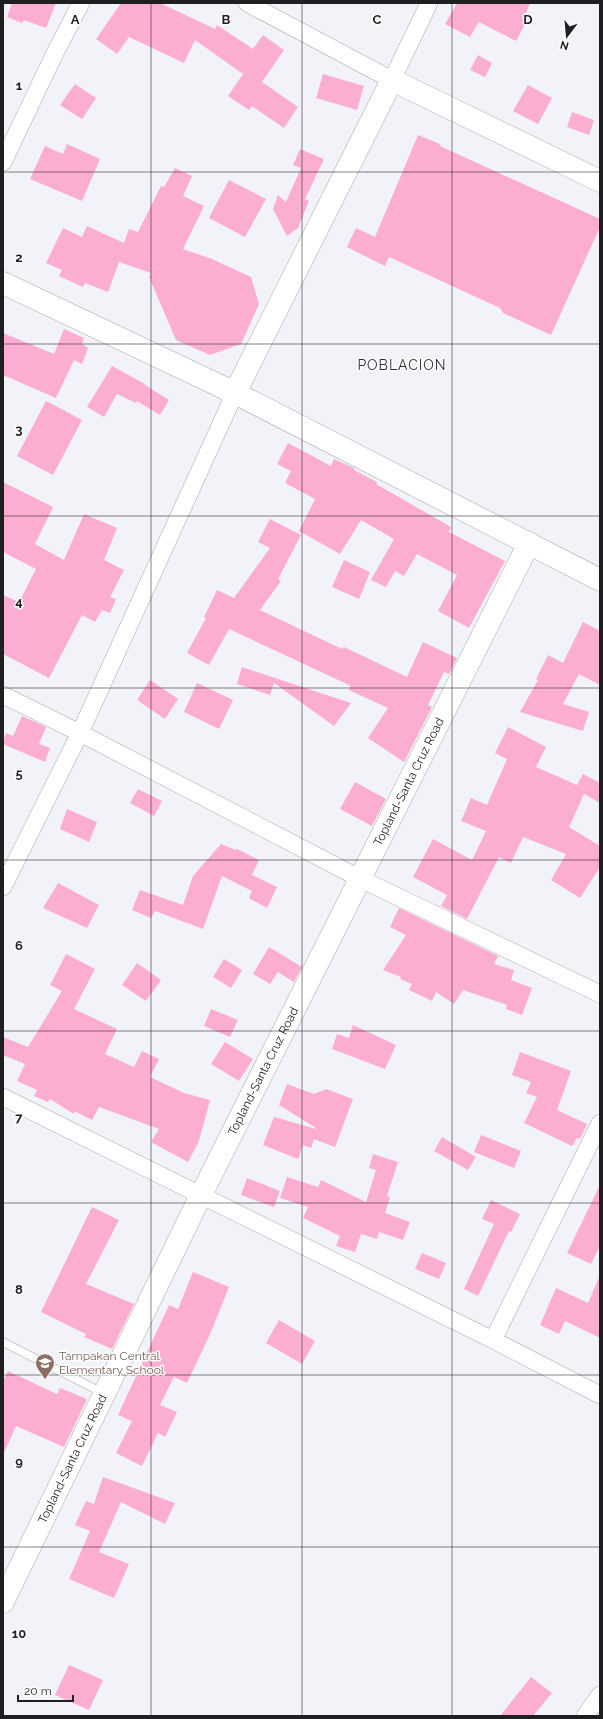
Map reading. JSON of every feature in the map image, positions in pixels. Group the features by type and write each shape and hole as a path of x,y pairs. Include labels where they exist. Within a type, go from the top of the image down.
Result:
{"main road":[{"path":"235,393 392,80 600,181"},
{"path":"3,282 235,393 600,580"},
{"name":"Topland-Santa Cruz Road","path":"3,1602 201,1195 529,543"}],"street":[{"path":"3,162 55,53 81,3"},
{"path":"247,3 392,80 430,3"},
{"path":"3,887 80,733 235,393"},
{"path":"3,695 80,733 361,879 600,994"},
{"path":"3,1098 493,1340 600,1395"},
{"path":"493,1340 600,1123"},
{"path":"585,1716 600,1695"}],"lane":[{"path":"3,1342 105,1394"}],"building":[{"path":"12,3 56,3 46,28 24,20 22,23 7,17"},
{"path":"121,3 160,3 215,29 217,25 253,49 263,35 284,50 262,82 298,107 284,128 252,106 249,110 228,96 243,74 195,40 184,63 129,37 117,54 96,39"},
{"path":"457,3 530,3 525,15 529,17 516,41 479,22 470,37 445,24"},
{"path":"478,55 492,63 485,77 470,70"},
{"path":"323,74 364,86 357,110 316,98"},
{"path":"75,84 96,98 82,119 60,105"},
{"path":"528,85 552,98 538,124 513,111"},
{"path":"572,112 594,120 589,135 567,127"},
{"path":"418,135 600,219 600,227 551,335 503,313 500,308 389,257 385,266 347,247 356,228 375,237"},
{"path":"67,144 100,159 82,201 30,179 45,146 63,154"},
{"path":"300,149 324,159 305,199 309,201 298,228 287,236 273,209 278,195 286,202 301,168 293,165"},
{"path":"175,168 192,176 183,196 204,206 183,249 212,259 251,277 259,304 241,344 210,355 176,340 149,277 151,273 119,262 108,292 85,283 83,287 59,276 62,270 46,263 63,228 82,237 87,226 124,243 129,229 138,232 161,186 164,187"},
{"path":"229,180 266,199 245,237 209,218"},
{"path":"64,329 84,338 82,344 88,348 82,364 74,360 56,398 3,375 3,333 54,354"},
{"path":"112,366 145,384 169,400 160,415 137,401 136,403 117,394 104,417 87,407"},
{"path":"46,401 82,420 53,475 17,456"},
{"path":"288,443 331,466 334,459 354,468 354,470 377,482 376,484 451,527 449,532 505,561 469,628 438,611 457,575 417,554 404,576 395,571 386,587 371,580 394,539 361,520 340,554 299,531 315,499 285,483 291,471 277,464"},
{"path":"3,482 53,507 35,544 64,560 84,514 117,528 104,560 124,570 110,597 116,599 110,613 102,610 95,622 82,615 49,678 3,654 3,595 19,602 36,569 3,552"},
{"path":"270,519 301,535 278,579 281,581 260,610 342,649 344,647 407,677 423,642 457,658 449,674 444,672 428,705 432,707 404,762 368,738 388,708 349,690 351,686 229,629 209,665 187,653 206,618 204,617 217,590 234,598 270,548 258,542"},
{"path":"344,560 370,572 359,599 332,587"},
{"path":"583,622 600,631 600,685 579,674 563,704 589,712 583,731 520,712 538,680 536,679 548,655 563,663"},
{"path":"242,667 351,703 334,726 274,683 270,695 237,684"},
{"path":"150,680 178,699 165,719 137,700"},
{"path":"197,683 233,700 219,729 184,712"},
{"path":"22,716 46,727 39,744 50,748 45,762 3,744 6,733 13,736"},
{"path":"508,727 546,747 536,767 577,785 583,774 600,783 600,803 584,794 569,827 600,846 600,867 580,898 551,880 566,854 523,837 511,863 499,857 467,919 441,906 447,895 413,877 433,839 472,860 486,831 461,821 471,798 487,805 507,759 495,753"},
{"path":"355,782 386,799 372,826 340,809"},
{"path":"138,789 162,801 154,816 130,803"},
{"path":"67,809 97,822 89,842 60,829"},
{"path":"221,844 236,850 237,849 259,860 252,875 277,887 267,908 249,898 252,891 222,876 203,929 155,911 151,918 132,910 140,890 183,905 193,876"},
{"path":"58,883 99,905 87,928 43,908"},
{"path":"399,908 498,956 494,964 514,970 511,980 532,988 522,1015 506,1009 507,1005 463,990 454,1004 436,992 432,1001 409,990 412,984 400,979 401,977 383,970 406,935 390,927"},
{"path":"269,947 302,967 294,982 278,972 270,984 253,974"},
{"path":"66,954 95,969 74,1009 117,1029 105,1054 134,1067 142,1051 159,1059 150,1077 184,1093 210,1100 199,1141 188,1162 151,1142 159,1129 99,1107 92,1120 74,1111 74,1114 50,1099 48,1102 34,1096 37,1090 17,1081 25,1064 3,1055 3,1037 28,1047 62,991 50,985"},
{"path":"224,959 242,970 231,988 213,977"},
{"path":"137,963 161,980 146,1001 122,985"},
{"path":"211,1009 238,1020 230,1037 204,1026"},
{"path":"353,1025 396,1045 385,1069 332,1049 337,1034 349,1038"},
{"path":"225,1042 253,1059 239,1081 211,1064"},
{"path":"520,1052 571,1071 557,1110 587,1124 580,1139 577,1138 572,1146 524,1123 537,1097 526,1093 531,1082 512,1075"},
{"path":"287,1084 314,1094 326,1089 353,1099 335,1147 314,1139 311,1148 303,1145 298,1159 263,1145 274,1117 316,1129 279,1105"},
{"path":"481,1135 521,1151 514,1168 474,1152"},
{"path":"442,1137 476,1157 468,1170 434,1151"},
{"path":"373,1154 398,1162 387,1196 390,1197 385,1213 410,1222 403,1240 379,1232 377,1239 361,1234 355,1252 336,1246 340,1236 303,1218 308,1207 280,1198 287,1177 318,1187 321,1180 366,1202 376,1170 369,1168"},
{"path":"247,1178 280,1191 274,1207 241,1195"},
{"path":"600,1185 600,1246 591,1264 567,1253"},
{"path":"491,1200 520,1214 511,1232 509,1231 478,1296 464,1289 494,1224 482,1219"},
{"path":"92,1207 119,1220 86,1284 134,1304 112,1349 84,1337 86,1334 41,1312"},
{"path":"422,1253 446,1263 439,1279 415,1269"},
{"path":"193,1272 229,1287 211,1332 187,1383 174,1377 160,1405 177,1412 165,1437 158,1433 142,1466 116,1453 132,1421 118,1415 169,1305 178,1309"},
{"path":"600,1275 600,1338 565,1321 559,1334 540,1325 556,1288 588,1303"},
{"path":"279,1320 315,1341 302,1364 266,1343"},
{"path":"8,1371 57,1394 60,1388 87,1399 64,1447 16,1426 3,1455 3,1381"},
{"path":"103,1477 175,1503 165,1524 121,1502 99,1552 129,1564 114,1598 69,1579 90,1531 75,1525 86,1501 94,1504"},
{"path":"69,1665 103,1680 89,1710 55,1695"},
{"path":"531,1677 552,1693 533,1716 500,1716"}],"place":[{"name":"Tampakan Central Elementary School","path":"45,1380"}],"district":[{"name":"POBLACION","path":"402,365"}]}
